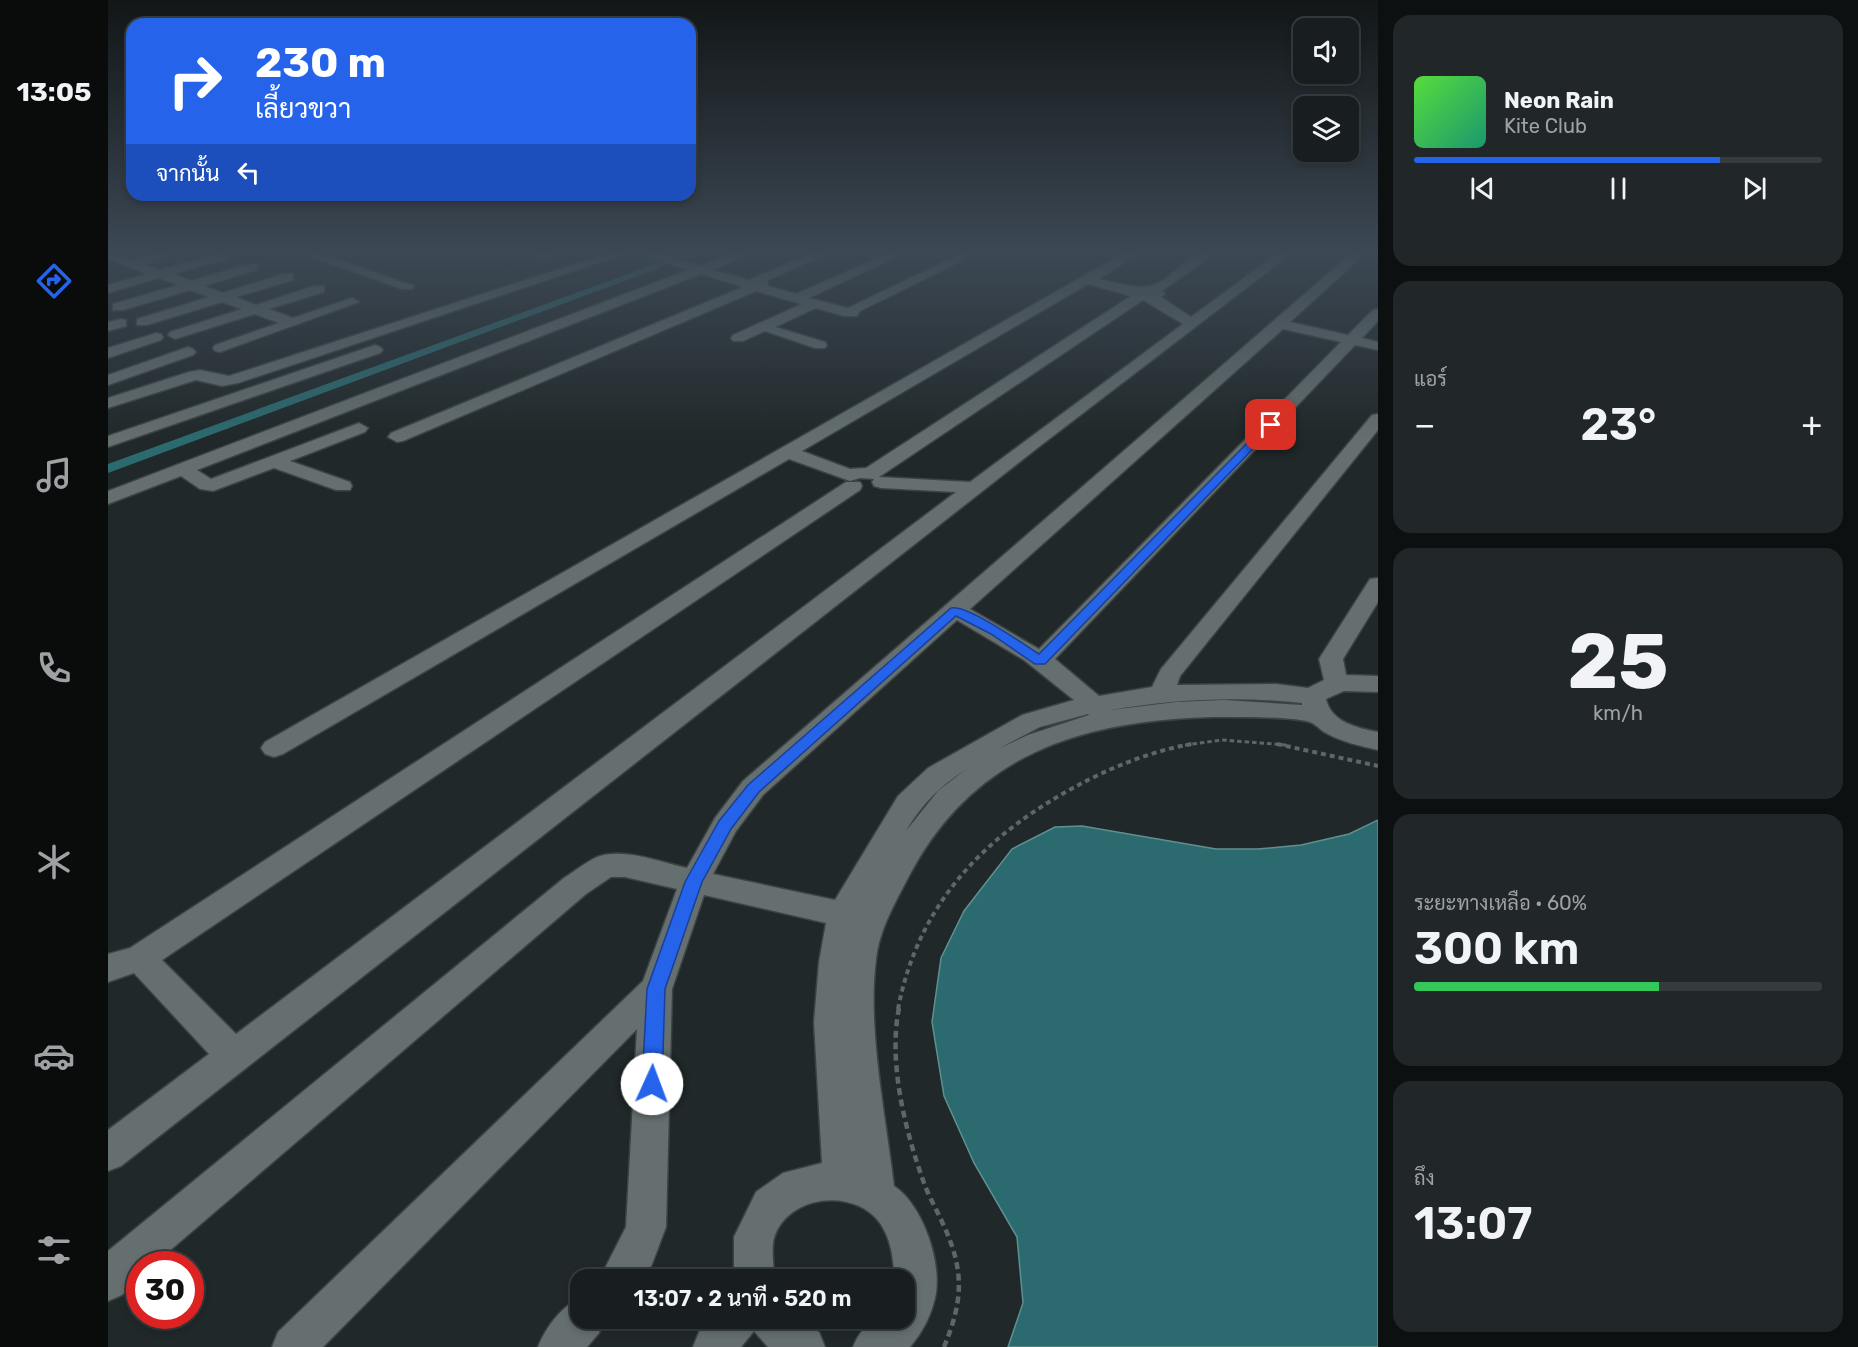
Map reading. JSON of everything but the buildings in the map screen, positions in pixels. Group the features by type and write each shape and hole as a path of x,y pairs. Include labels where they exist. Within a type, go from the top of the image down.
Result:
{"street":[{"path":"142,322 162,316"},
{"path":"175,335 235,316"},
{"path":"274,316 293,323"},
{"path":"220,348 313,316"},
{"path":"108,403 195,375 203,375 217,382 232,380 399,324 412,324 437,316"},
{"path":"108,498 574,316"},
{"path":"397,437 682,316"},
{"path":"784,316 744,339 771,330 790,316"},
{"path":"274,748 1025,316"},
{"path":"108,968 140,958 1110,316"},
{"path":"1178,316 1193,323"},
{"path":"108,1153 974,488 1202,316"},
{"path":"626,1269 638,1250 646,1227 656,989 694,882 725,825 753,788 1289,316"},
{"path":"1040,661 1375,316"},
{"path":"108,442 425,331 412,324"},
{"path":"1280,324 1378,346"},
{"path":"771,330 820,345"},
{"path":"322,333 343,343"},
{"path":"108,353 156,337"},
{"path":"108,380 188,352"},
{"path":"1162,693 1170,675 1378,419"},
{"path":"183,469 210,485 358,428"},
{"path":"789,453 864,479 974,488"},
{"path":"273,461 343,486"},
{"path":"1378,584 1331,659 1323,698 1337,728 1378,741"},
{"path":"955,610 996,632 1040,661 1100,712"},
{"path":"859,1186 831,1022 835,962 843,914 908,803 936,775 1031,721 1100,712 1122,715 1194,707 1268,709 1378,684"},
{"path":"859,1186 860,957 871,923 908,849 955,791 1004,757 1100,712 1162,693 1276,692 1323,698"},
{"path":"108,1281 128,1260 575,886 605,866 625,866 843,914 871,923"},
{"path":"140,958 234,1056"},
{"path":"293,1347 656,989"},
{"path":"752,1269 755,1234 768,1209 789,1190 814,1180 859,1186 897,1212 912,1238 918,1267 915,1297 902,1324 881,1344 874,1347"},
{"path":"559,1347 575,1329"},
{"path":"714,1347 729,1329"},
{"path":"781,1329 795,1344 804,1347"}],"path":[{"path":"944,1347 957,1316 958,1271 946,1229 923,1180 902,1092 896,1036 912,956 936,912 967,867 1036,811 1070,790 1107,771 1156,752 1188,744 1223,740 1270,741 1378,766"}],"water":[{"path":"1378,820 1378,1347 1008,1347 1023,1303 1017,1237 974,1163 944,1096 932,1022 941,958 964,911 1012,849 1055,827 1082,826 1216,849 1258,849 1301,845 1349,834"}],"waterway":[{"path":"108,469 524,316"}],"route":[{"path":"652,1084 656,989 694,882 736,807 753,788 955,610 996,632 1040,661 1271,425"}]}
